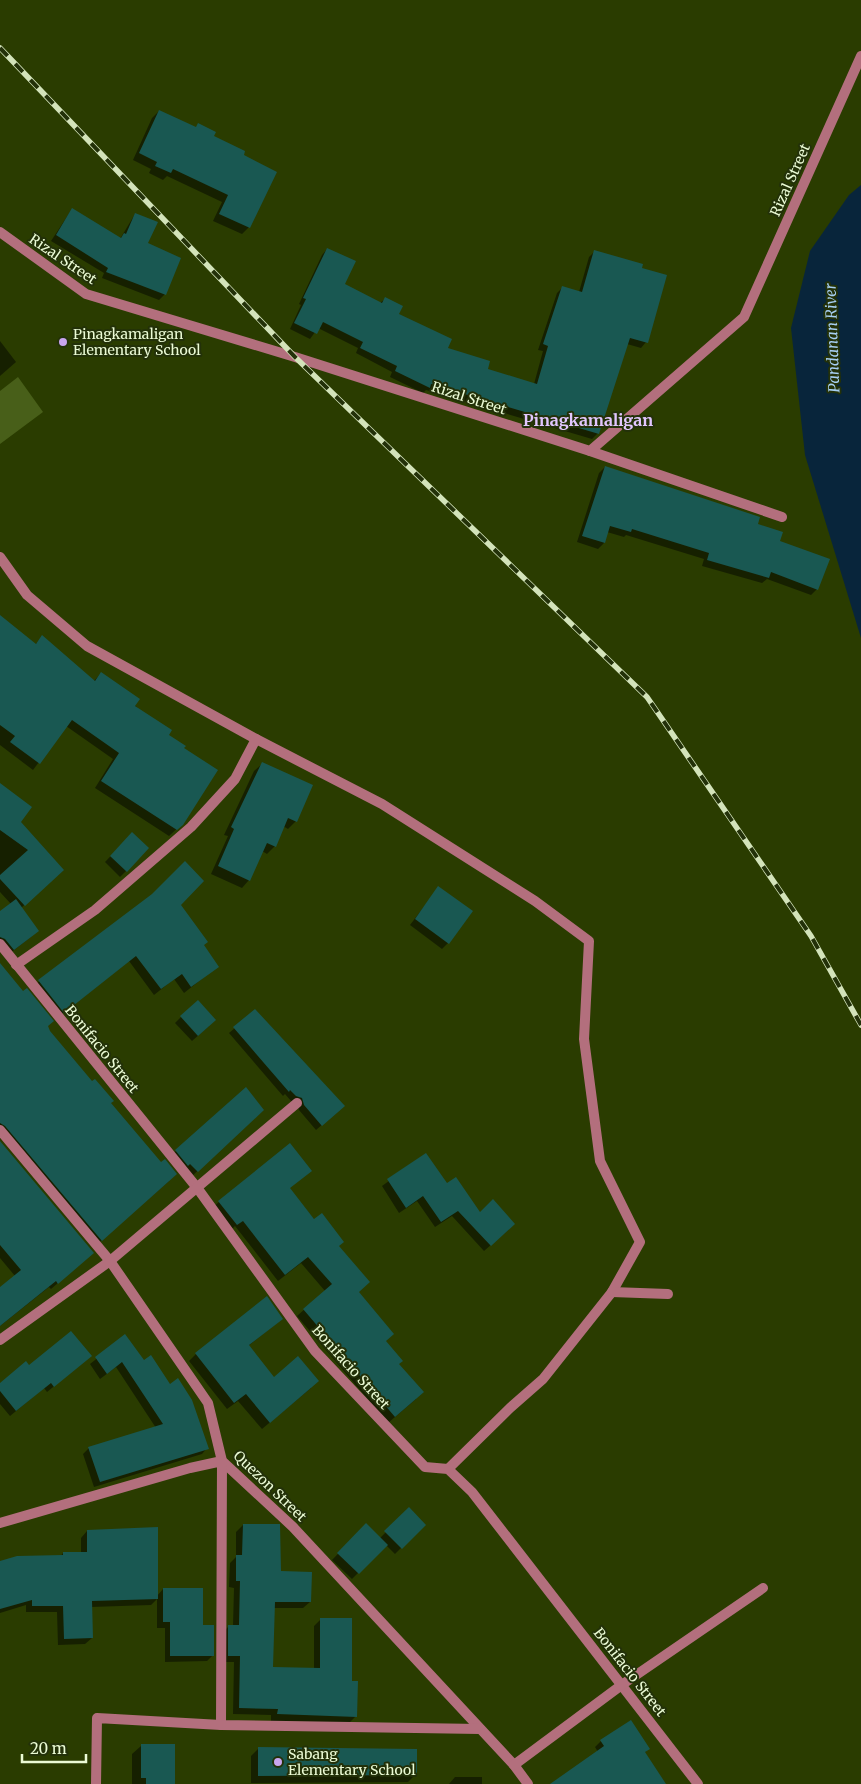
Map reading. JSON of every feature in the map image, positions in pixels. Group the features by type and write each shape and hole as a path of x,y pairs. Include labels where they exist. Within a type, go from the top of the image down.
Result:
{"street":[{"name":"Rizal Street","path":"0,232 86,294 295,357 590,451 744,317 861,56"},
{"path":"590,451 782,517"},
{"path":"0,557 27,595 87,646 256,739 382,804 535,900 589,941 584,1039 600,1161 640,1242 612,1292 543,1379 448,1469"},
{"path":"16,965 95,910 191,827 235,779 256,739"},
{"name":"Bonifacio Street","path":"0,944 198,1189 315,1352 425,1467 448,1469 472,1492 623,1684 698,1784"},
{"path":"0,1340 110,1261 198,1189 297,1103"},
{"name":"Quezon Street","path":"0,1130 110,1261 208,1403 222,1461 293,1528 514,1765 528,1784"},
{"path":"612,1292 668,1294"},
{"path":"0,1523 190,1468 222,1461 221,1725"},
{"path":"514,1765 623,1684 763,1588"},
{"path":"96,1784 98,1718 221,1725 480,1729"}],"green space":[{"path":"18,377 43,412 0,444 0,391"}],"water":[{"name":"Pandanan River","path":"861,185 861,638 805,455 791,328 810,251 849,195"}],"building":[{"path":"159,110 196,127 198,123 216,132 214,136 245,151 244,155 277,172 250,228 219,214 228,195 173,169 171,173 155,166 157,162 139,153"},
{"path":"72,208 121,238 124,233 126,234 135,213 158,222 148,243 181,258 166,295 106,272 108,268 56,235"},
{"path":"327,248 356,261 345,284 382,303 385,297 403,306 399,314 452,339 448,348 490,361 488,369 537,384 548,346 543,344 562,286 582,292 594,250 643,264 642,268 667,275 648,343 630,338 599,434 431,384 430,388 395,371 397,366 360,348 363,342 323,322 317,334 294,323 306,299 303,298"},
{"path":"605,466 760,517 758,524 783,532 780,541 830,559 818,590 771,572 769,578 707,560 709,553 632,529 631,532 610,526 605,543 582,536"},
{"path":"0,615 36,644 42,635 95,681 101,672 140,699 135,706 172,730 169,735 186,746 184,748 218,770 183,825 177,830 101,781 119,753 72,720 40,764 10,742 15,736 0,725"},
{"path":"262,762 313,785 297,822 288,818 276,847 267,843 250,881 218,866 234,829 231,827"},
{"path":"0,783 32,807 21,822 64,870 25,906 0,879 0,875 28,850 0,830"},
{"path":"132,832 149,848 127,872 110,856"},
{"path":"185,861 204,881 181,905 208,942 204,945 219,967 191,987 182,974 161,989 136,956 64,1013 38,980 152,894"},
{"path":"438,886 473,911 449,944 415,919"},
{"path":"16,899 39,931 14,950 5,939 0,937 0,911"},
{"path":"0,963 23,991 27,988 54,1021 48,1026 50,1031 92,1081 95,1079 114,1101 111,1103 161,1162 165,1159 177,1174 102,1241 5,1126 0,1123"},
{"path":"198,1000 216,1020 198,1036 180,1016"},
{"path":"255,1009 345,1106 322,1126 304,1105 302,1098 296,1096 290,1090 289,1092 233,1027"},
{"path":"246,1087 264,1110 198,1172 190,1164 188,1166 175,1150"},
{"path":"0,1141 94,1253 58,1284 56,1281 0,1326 0,1287 21,1270 0,1245"},
{"path":"290,1143 312,1171 290,1188 314,1219 322,1213 344,1242 339,1246 370,1282 359,1292 394,1334 386,1341 403,1361 399,1364 424,1392 395,1417 303,1309 332,1284 308,1257 285,1275 243,1221 237,1225 218,1201"},
{"path":"426,1153 447,1183 456,1177 480,1212 493,1199 515,1224 491,1246 458,1211 441,1222 423,1196 406,1208 387,1179"},
{"path":"267,1296 283,1319 249,1345 274,1377 298,1356 319,1381 270,1423 246,1394 234,1403 195,1353"},
{"path":"71,1331 92,1356 54,1387 51,1383 16,1411 0,1391 0,1383 26,1361 29,1365"},
{"path":"125,1334 144,1360 151,1355 170,1384 178,1378 192,1400 209,1449 100,1482 88,1447 163,1424 122,1362 107,1374 95,1357"},
{"path":"409,1507 426,1525 402,1549 384,1531"},
{"path":"366,1523 388,1545 359,1574 337,1553"},
{"path":"243,1524 280,1524 281,1571 312,1572 311,1602 275,1602 273,1667 320,1668 320,1618 352,1618 352,1681 358,1681 357,1717 277,1714 278,1709 239,1708 240,1656 228,1656 228,1625 239,1625 240,1581 236,1581 236,1555 242,1555"},
{"path":"158,1527 158,1599 92,1601 93,1638 64,1639 63,1606 32,1606 32,1600 0,1609 0,1561 17,1556 63,1555 63,1552 87,1552 87,1530"},
{"path":"163,1588 203,1588 203,1625 214,1625 214,1656 170,1656 170,1622 163,1622"},
{"path":"631,1720 650,1749 645,1752 666,1784 550,1784 604,1746 600,1740"},
{"path":"141,1744 175,1744 175,1784 146,1784 146,1778 141,1778"},
{"path":"258,1747 417,1749 417,1775 258,1776"}],"railway":[{"path":"0,48 295,357 647,697 811,936 861,1025"}],"place":[{"name":"Pinagkamaligan Elementary School","path":"63,342"},
{"name":"Sabang Elementary School","path":"278,1762"}],"district":[{"name":"Pinagkamaligan","path":"588,420"}]}
